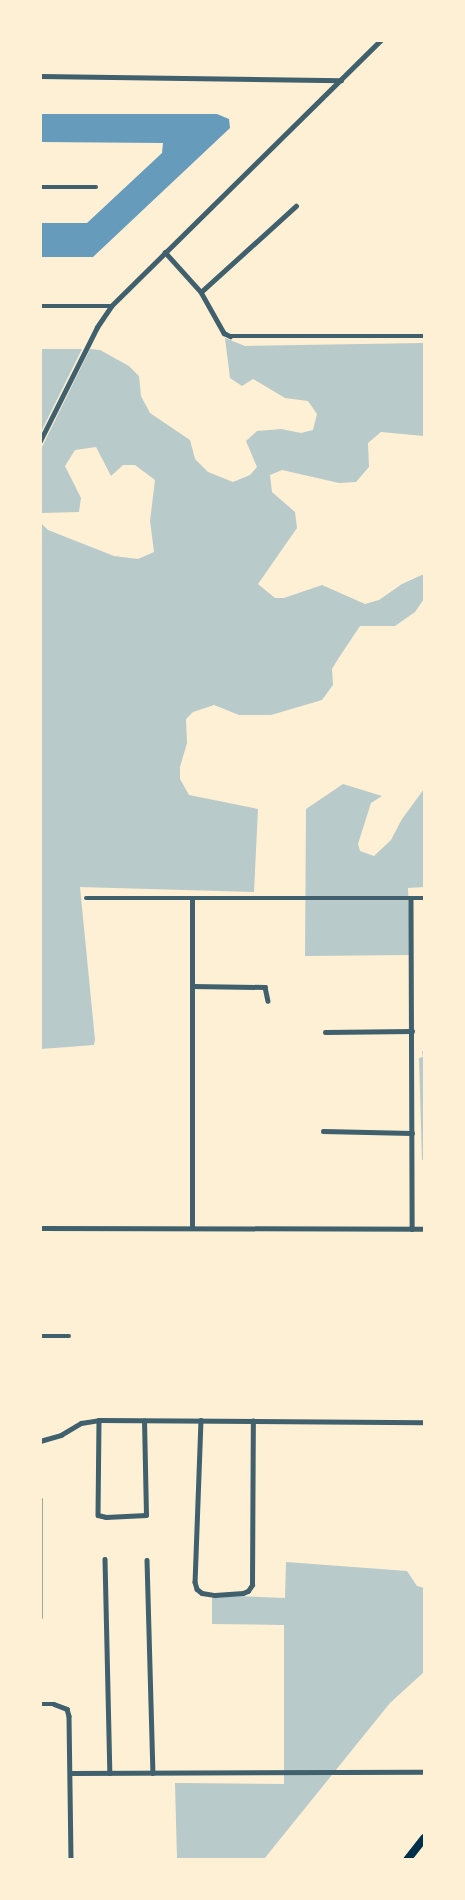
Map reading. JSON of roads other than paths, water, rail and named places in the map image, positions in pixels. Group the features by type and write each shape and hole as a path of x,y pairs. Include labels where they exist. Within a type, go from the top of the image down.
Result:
{"highway":[{"path":"407,1860 424,1838"}],"street":[{"path":"40,441 97,327 111,306 381,40"},
{"path":"40,76 342,80"},
{"path":"40,187 96,187"},
{"path":"201,292 296,206"},
{"path":"165,252 201,292 224,333 230,336 424,336"},
{"path":"40,306 111,306"},
{"path":"86,898 424,898"},
{"path":"192,898 192,1228"},
{"path":"411,898 412,1229"},
{"path":"192,986 266,987 268,1000"},
{"path":"325,1032 412,1031"},
{"path":"323,1131 412,1133"},
{"path":"40,1228 424,1229"},
{"path":"40,1336 69,1336"},
{"path":"99,1420 98,1515 106,1517 146,1515 144,1420"},
{"path":"40,1441 61,1435 81,1423 99,1420 424,1422"},
{"path":"201,1420 195,1582 202,1593 214,1595 243,1593 248,1591 252,1585 253,1420"},
{"path":"40,1499 40,1617"},
{"path":"105,1559 110,1773"},
{"path":"147,1560 153,1773"},
{"path":"40,1704 54,1704 67,1709 69,1716 72,1773 71,1860"},
{"path":"72,1773 424,1772"}],"water":[{"path":"41,114 217,114 229,119 230,128 93,257 41,257 41,223 87,223 162,153 163,143 41,142"}]}
